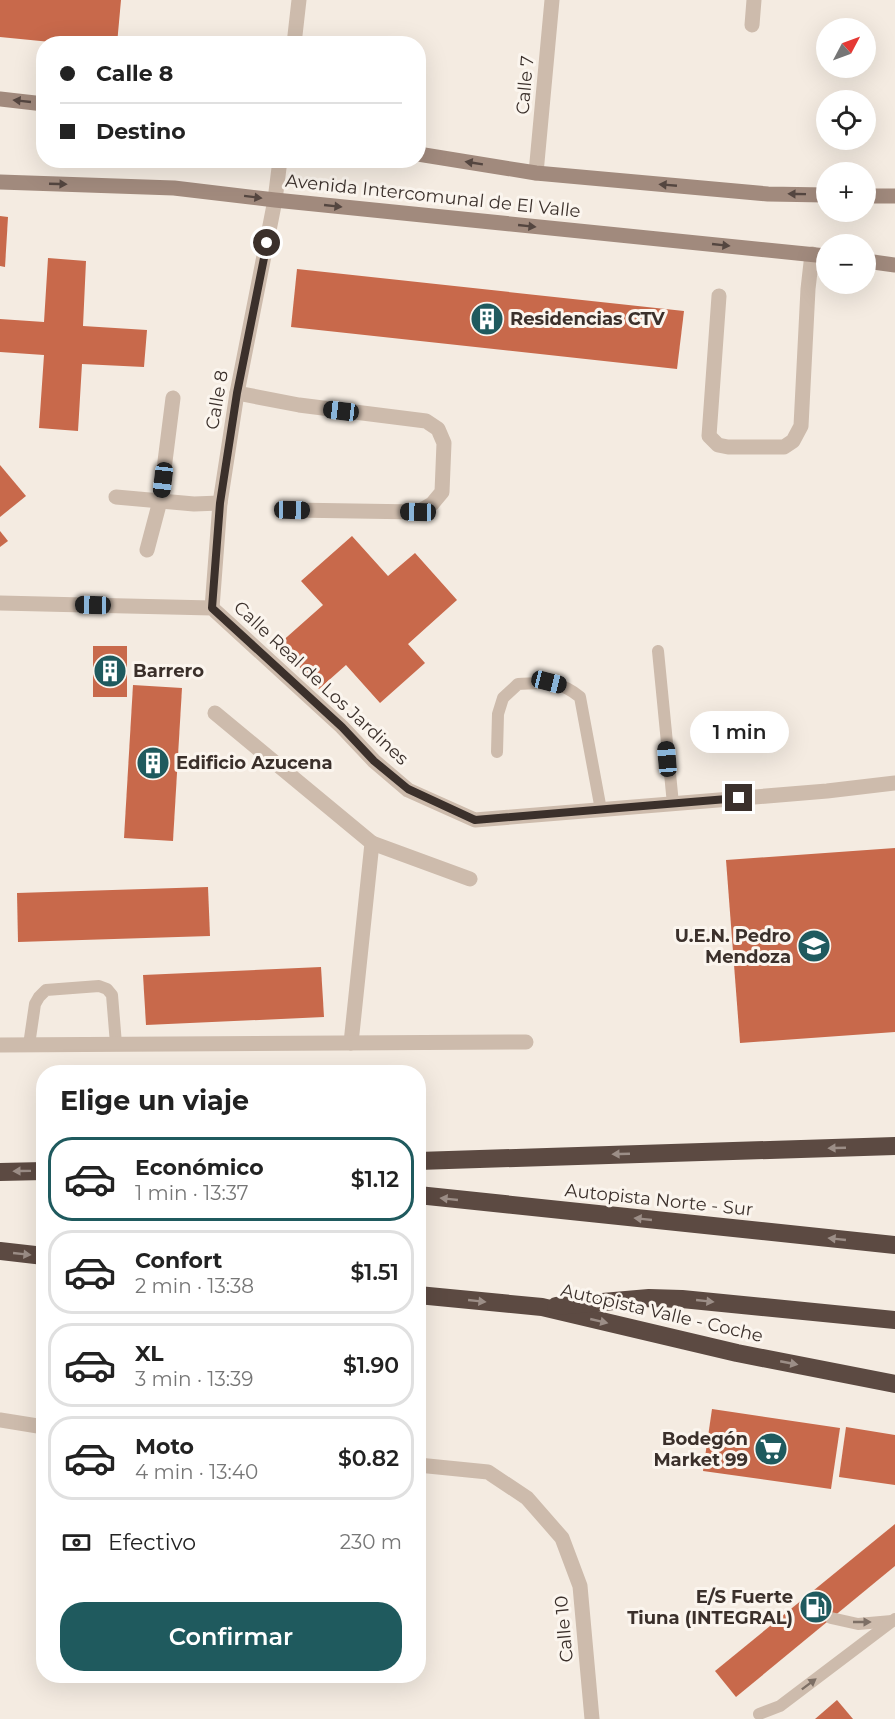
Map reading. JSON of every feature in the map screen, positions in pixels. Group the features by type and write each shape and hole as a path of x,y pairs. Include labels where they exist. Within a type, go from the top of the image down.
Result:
{"highway":[{"path":"426,1161 895,1146"},
{"path":"0,1172 36,1171"},
{"name":"Autopista Norte - Sur","path":"426,1196 895,1245"},
{"path":"0,1251 36,1255"},
{"name":"Autopista Valle - Coche","path":"426,1296 542,1307 737,1353 895,1384"},
{"path":"542,1307 649,1298 682,1299 895,1320"}],"main road":[{"path":"0,99 36,103"},
{"name":"Avenida Intercomunal de El Valle","path":"426,155 536,173 768,194 816,195"},
{"name":"Avenida Intercomunal de El Valle","path":"0,182 174,188 816,255"},
{"path":"876,196 895,196"},
{"path":"876,262 895,264"}],"street":[{"path":"295,36 300,0"},
{"name":"Calle 7","path":"536,173 552,0"},
{"path":"752,25 754,0"},
{"name":"Calle 8","path":"212,608 220,503 237,393 275,200 279,168"},
{"path":"719,296 709,436 718,445 728,447 784,447 793,441 801,426 808,289 816,264"},
{"path":"237,393 299,405 426,421 438,429 444,443 442,492 432,504 418,512 292,510"},
{"path":"147,550 160,501 173,398"},
{"path":"116,497 194,504 220,503"},
{"name":"Calle Real de Los Jardines","path":"0,603 212,608 342,727 374,761 408,789 475,820 827,791 895,783"},
{"path":"216,712 372,843 470,879"},
{"path":"351,1043 372,843"},
{"path":"0,1045 526,1042"},
{"path":"0,1420 36,1425"},
{"name":"Calle 10","path":"426,1466 488,1472 527,1498 562,1538 580,1586 592,1719"}],"lane":[{"path":"658,651 673,804"},
{"path":"497,752 498,714 503,698 518,684 549,682 568,687 580,697 602,810"},
{"path":"29,1044 35,1004 46,990 99,986 112,995 116,1044"},
{"path":"831,1618 858,1624 894,1620"},
{"path":"759,1714 780,1706 894,1620"}],"building":[{"path":"0,0 121,0 118,36 36,36 36,41 0,37"},
{"path":"0,216 8,217 5,267 0,266"},
{"path":"48,258 86,261 83,326 147,330 144,367 82,364 78,431 39,428 44,355 0,352 0,319 44,322"},
{"name":"Residencias CTV","path":"297,269 684,311 677,369 291,327"},
{"path":"0,465 26,496 0,517"},
{"path":"0,531 8,541 0,547"},
{"path":"352,536 388,576 415,553 457,600 408,644 425,663 380,703 346,665 319,689 279,644 323,605 301,581"},
{"name":"Barrero","path":"93,646 127,646 127,697 93,697"},
{"name":"Edificio Azucena","path":"133,685 182,688 173,841 124,838"},
{"name":"U.E.N. Pedro Mendoza","path":"895,848 895,1032 740,1043 726,860"},
{"path":"208,887 210,936 18,942 17,893"},
{"path":"321,967 324,1017 146,1025 143,975"},
{"name":"Bodegón Market 99","path":"712,1409 840,1428 831,1489 703,1471"},
{"path":"846,1427 895,1435 895,1485 839,1477"},
{"path":"895,1524 895,1566 736,1697 715,1671"},
{"path":"837,1700 853,1719 815,1719"}],"place":[{"name":"Residencias CTV","path":"487,319"},
{"name":"Barrero","path":"110,671"},
{"name":"Edificio Azucena","path":"153,763"},
{"name":"U.E.N. Pedro Mendoza","path":"814,946"},
{"name":"Bodegón Market 99","path":"771,1449"},
{"name":"E/S Fuerte Tiuna (INTEGRAL)","path":"816,1607"}],"route":[{"path":"267,243 237,393 220,503 212,608 342,727 374,761 408,789 475,820 739,798"}]}
